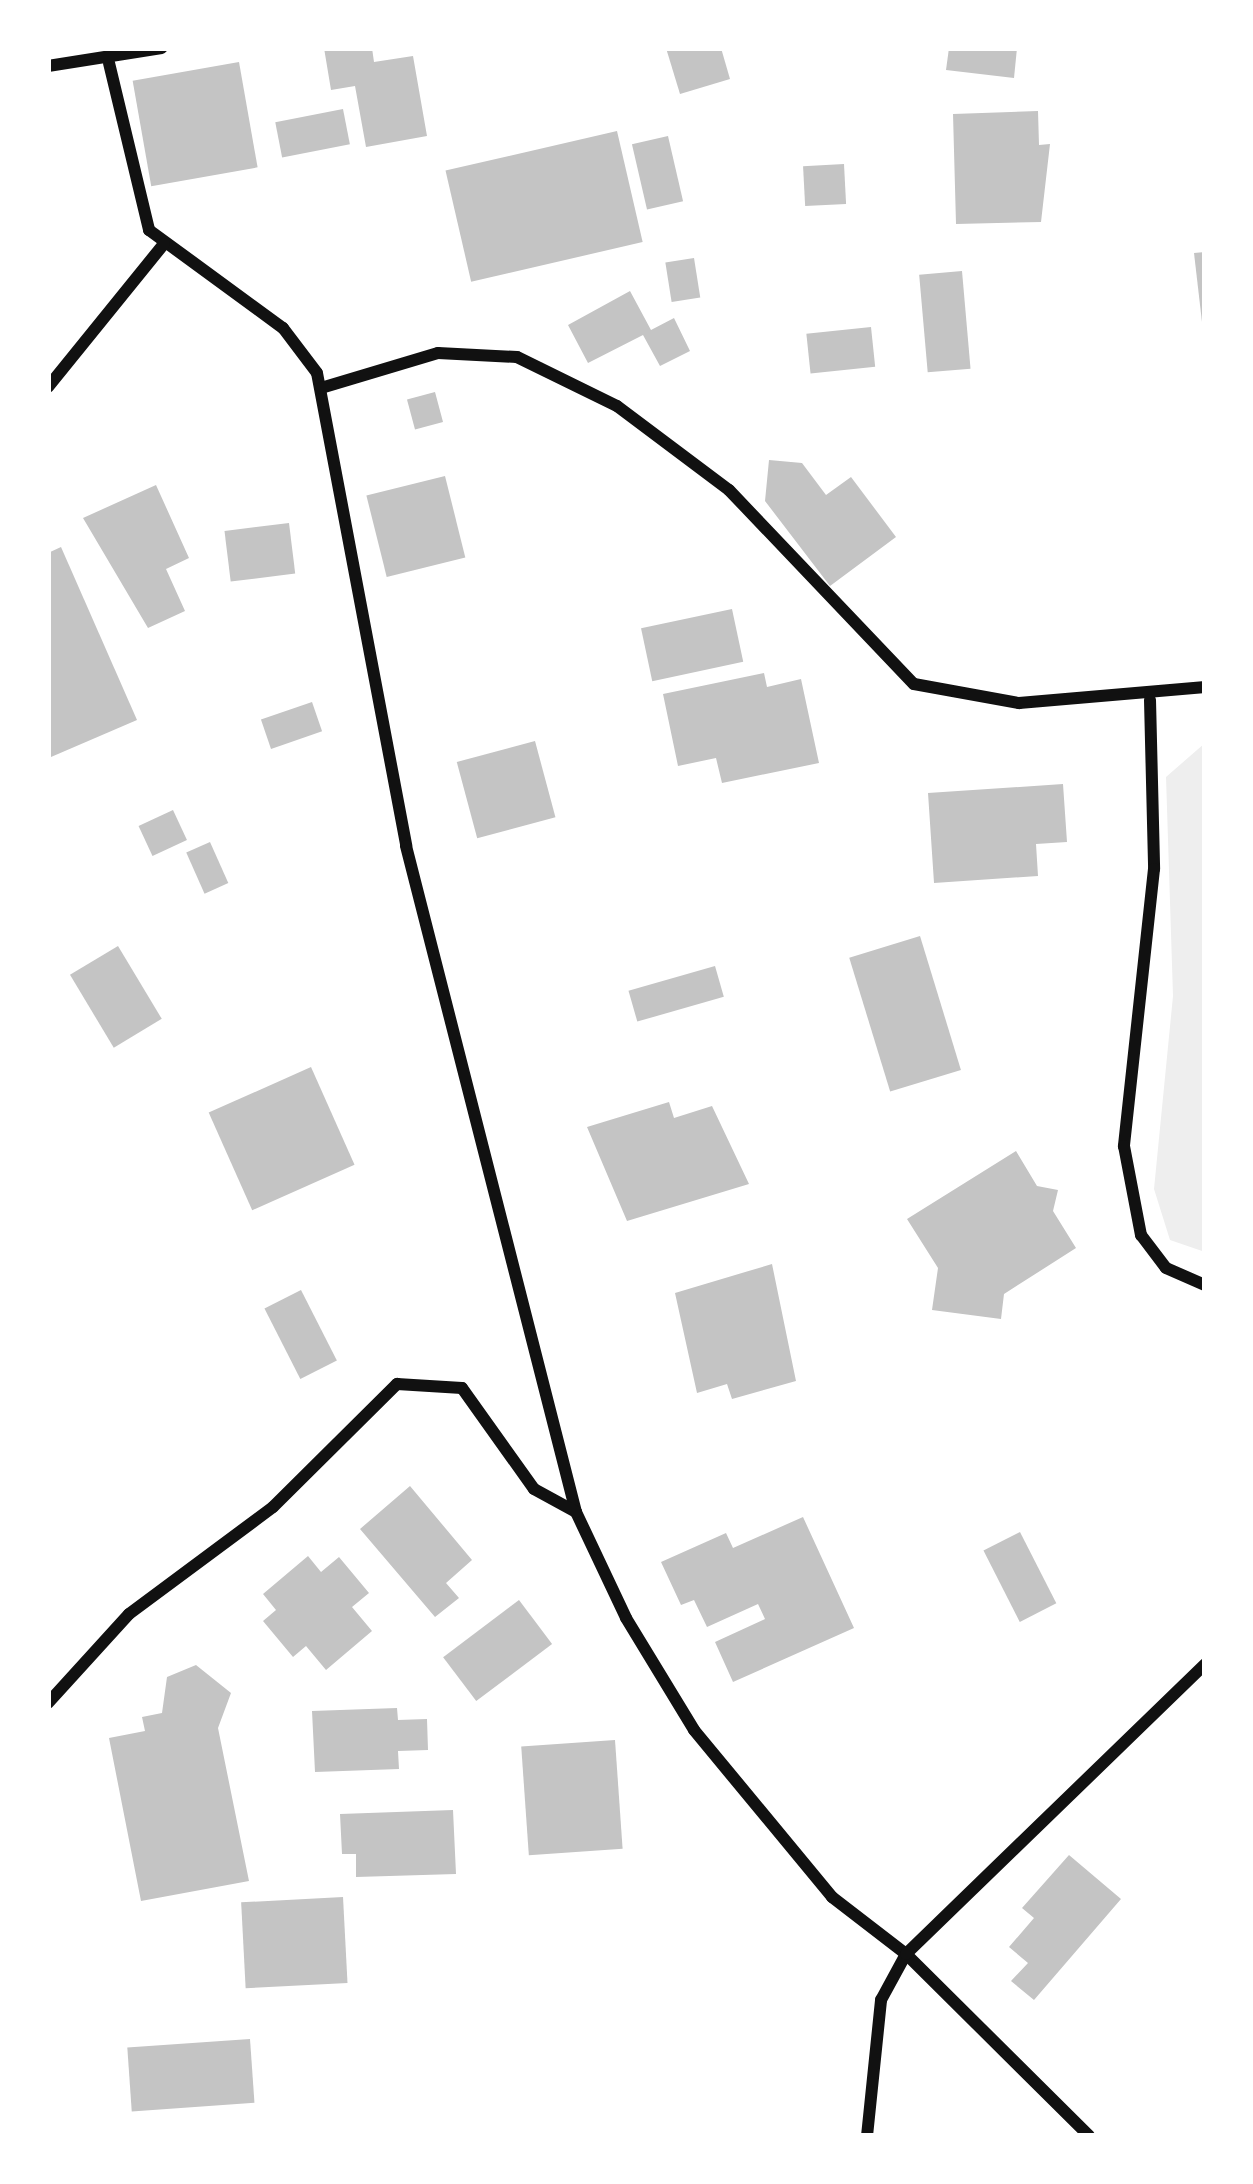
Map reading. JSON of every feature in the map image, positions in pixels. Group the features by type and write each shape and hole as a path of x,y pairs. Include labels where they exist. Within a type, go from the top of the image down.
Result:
{"street":[{"path":"48,66 109,64 162,48"},
{"path":"109,64 140,215 164,244 301,345 321,388 406,846 576,1512 694,1730 832,1897 906,1954 1089,2136"},
{"path":"48,386 164,244"},
{"path":"321,388 438,352 531,362 616,406 729,490 914,684 971,700 1150,700 1205,688"},
{"path":"1150,700 1154,869 1124,1146 1141,1234 1166,1268 1205,1285"},
{"path":"48,1702 129,1614 273,1507 397,1384 462,1388 534,1489 576,1512"},
{"path":"867,2136 881,2000 906,1954 1205,1664"}],"shaded area":[{"path":"1205,743 1205,1252 1170,1240 1154,1189 1173,996 1166,777"}],"building":[{"path":"324,48 372,48 374,62 413,56 427,136 366,147 355,86 331,90"},
{"path":"666,48 721,48 730,79 680,94"},
{"path":"949,48 1017,48 1014,78 946,70"},
{"path":"239,62 258,167 151,186 133,81"},
{"path":"343,109 350,144 282,158 275,122"},
{"path":"1038,111 1039,145 1050,144 1041,222 956,224 953,114"},
{"path":"617,131 643,242 471,282 446,171"},
{"path":"668,136 683,201 647,210 632,144"},
{"path":"844,164 846,204 805,206 803,166"},
{"path":"1205,252 1205,322 1202,322 1194,253"},
{"path":"694,258 700,298 672,302 665,263"},
{"path":"962,271 971,369 928,372 919,275"},
{"path":"630,291 651,330 674,318 690,351 660,366 643,335 588,363 568,325"},
{"path":"871,327 875,367 811,374 806,334"},
{"path":"435,392 443,422 415,429 407,400"},
{"path":"769,460 802,463 826,495 851,477 896,537 830,586 765,501"},
{"path":"445,476 465,558 387,577 366,496"},
{"path":"156,485 189,558 166,569 185,611 148,628 83,518"},
{"path":"289,523 295,574 231,582 224,531"},
{"path":"61,547 137,720 51,757 48,553"},
{"path":"732,609 743,662 652,681 641,628"},
{"path":"764,673 767,687 801,679 819,763 722,783 716,758 678,766 663,694"},
{"path":"312,702 322,731 271,749 261,720"},
{"path":"535,741 555,817 477,838 457,762"},
{"path":"1063,784 1067,842 1036,844 1038,876 934,883 928,793"},
{"path":"173,810 187,840 153,856 139,826"},
{"path":"210,842 228,883 205,894 186,853"},
{"path":"920,936 961,1070 890,1092 849,958"},
{"path":"118,946 162,1019 114,1048 70,975"},
{"path":"715,966 724,997 637,1022 628,991"},
{"path":"311,1067 355,1165 252,1210 209,1113"},
{"path":"669,1102 674,1118 712,1106 749,1184 627,1221 587,1127"},
{"path":"1016,1151 1037,1186 1058,1190 1053,1211 1076,1248 1004,1294 1001,1319 932,1310 938,1268 907,1219"},
{"path":"772,1264 796,1381 732,1399 727,1384 697,1393 675,1293"},
{"path":"301,1290 337,1360 300,1379 264,1309"},
{"path":"410,1486 472,1560 446,1583 459,1598 435,1617 360,1529"},
{"path":"803,1517 854,1628 733,1682 715,1642 765,1619 758,1604 707,1627 694,1600 681,1605 661,1562 726,1533 733,1548"},
{"path":"1020,1532 1056,1603 1020,1622 983,1551"},
{"path":"308,1556 321,1572 339,1557 369,1593 352,1607 372,1631 326,1670 306,1646 293,1657 263,1621 276,1610 263,1594"},
{"path":"519,1600 552,1644 476,1701 443,1657"},
{"path":"196,1665 231,1693 218,1728 249,1881 141,1901 109,1738 145,1731 142,1717 162,1713 167,1677"},
{"path":"397,1708 398,1720 427,1719 428,1750 398,1751 399,1769 315,1772 312,1711"},
{"path":"615,1740 623,1849 529,1855 521,1747"},
{"path":"453,1810 456,1874 356,1877 356,1854 342,1854 340,1814"},
{"path":"1069,1855 1121,1899 1034,2000 1011,1981 1028,1963 1009,1947 1034,1918 1022,1908"},
{"path":"343,1897 348,1983 246,1988 241,1902"},
{"path":"250,2039 254,2103 132,2111 127,2048"}]}
